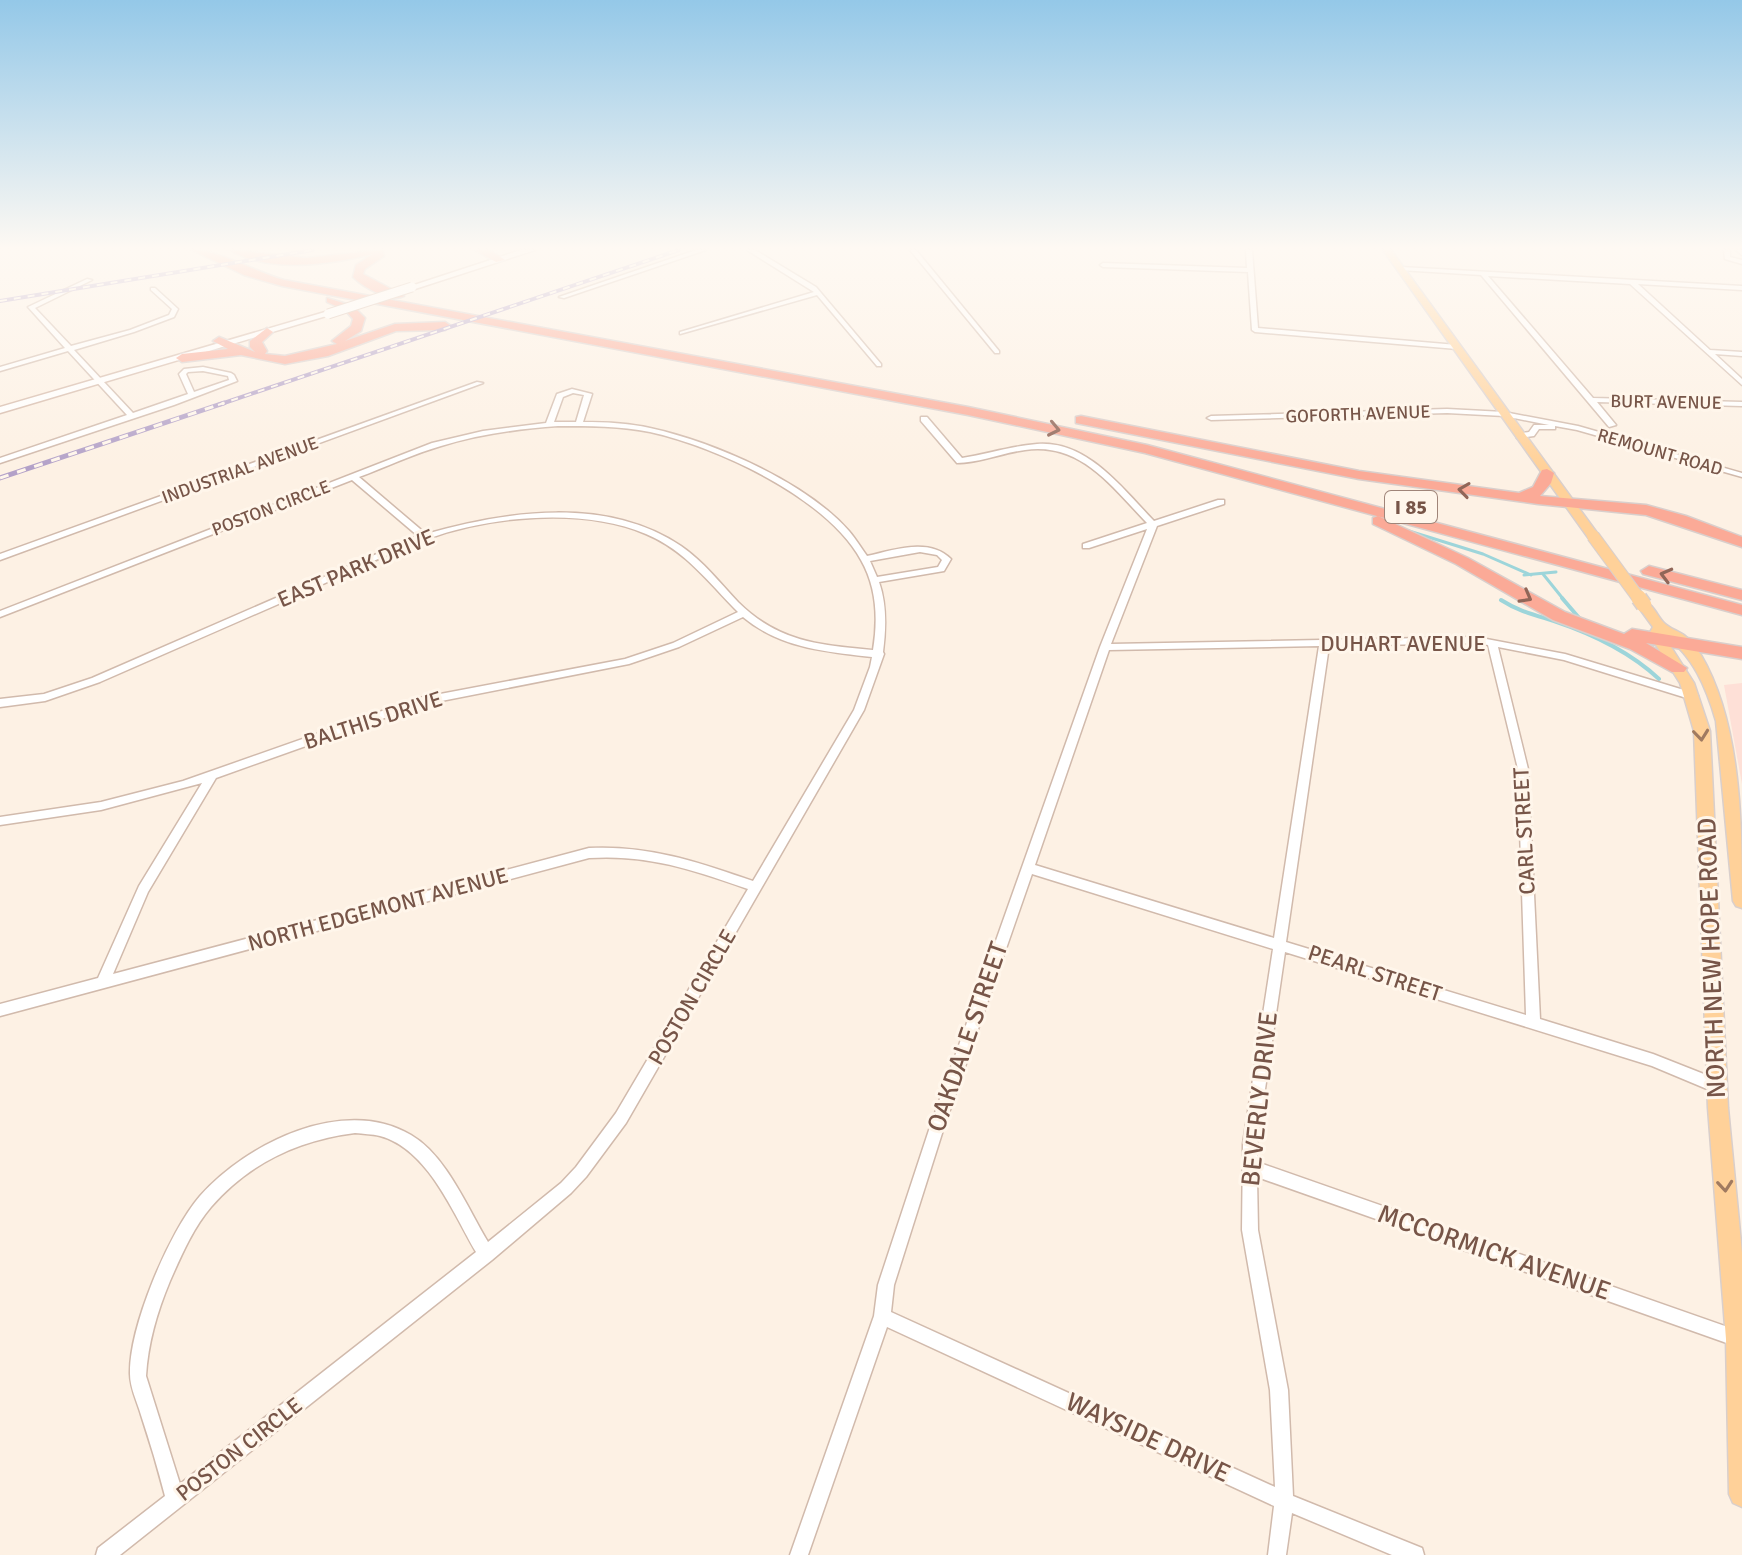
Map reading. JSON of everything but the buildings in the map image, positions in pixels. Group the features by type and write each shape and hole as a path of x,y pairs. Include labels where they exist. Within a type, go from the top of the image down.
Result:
{"highway":[{"path":"182,358 211,353 231,344 261,351 285,352 321,347 343,338 359,323"},
{"name":"I 85","path":"488,323 1147,449 1742,610"},
{"name":"I 85","path":"576,323 1081,420 1742,595"},
{"path":"231,344 264,359 298,359 395,328 428,324 647,353"},
{"path":"261,351 256,347 256,341 267,332"},
{"path":"1081,420 1346,472 1517,497 1612,504 1663,514 1742,542"},
{"path":"1517,497 1541,489 1547,473"},
{"path":"1281,484 1433,546 1554,612 1636,645 1678,668"},
{"path":"1554,612 1601,628 1660,634 1685,645 1742,653"}],"main road":[{"path":"100,380 118,372 231,344 293,323"},
{"path":"0,410 231,344 294,323"},
{"name":"NORTH NEW HOPE ROAD","path":"1439,323 1644,605 1693,696 1702,731 1719,1087 1738,1339 1742,1494"},
{"name":"NORTH NEW HOPE ROAD","path":"1685,645 1710,684 1724,721 1742,901"}],"street":[{"path":"45,323 132,416"},
{"path":"0,369 152,323"},
{"path":"682,333 717,323"},
{"path":"843,323 879,365"},
{"path":"973,323 997,352"},
{"path":"1255,323 1255,330 1457,347"},
{"path":"1524,323 1612,425"},
{"path":"1677,323 1742,383"},
{"path":"1709,352 1742,354"},
{"path":"0,461 233,381 231,375 203,369 186,370 182,374 192,395"},
{"name":"INDUSTRIAL AVENUE","path":"0,557 479,383"},
{"path":"549,425 557,399 572,391 588,394 579,424"},
{"name":"BURT AVENUE","path":"1590,400 1742,404"},
{"name":"GOFORTH AVENUE","path":"1211,418 1447,411 1504,414"},
{"name":"REMOUNT ROAD","path":"1504,414 1578,428 1742,475"},
{"path":"924,419 960,461 1046,446 1069,451 1091,465 1153,525"},
{"name":"POSTON CIRCLE","path":"0,614 448,441 502,429 579,424 636,428 674,436 715,450 808,497 839,522 866,559 875,580 882,622 872,684 859,710 651,1068 596,1154 566,1188 486,1254 105,1555"},
{"name":"REMOUNT ROAD","path":"1520,436 1531,434 1537,427 1578,428"},
{"path":"352,476 424,537"},
{"path":"1086,546 1221,502"},
{"name":"EAST PARK DRIVE","path":"0,703 45,697 96,680 424,537 473,524 530,516 580,517 643,531 676,547 743,613 774,635 792,642 879,654"},
{"name":"OAKDALE STREET","path":"799,1555 882,1316 886,1285 937,1127 1105,647 1153,525"},
{"path":"866,559 931,549 941,552 947,559 941,569 875,580"},
{"name":"BALTHIS DRIVE","path":"0,821 101,806 212,776 419,702 626,662 676,645 743,613"},
{"name":"DUHART AVENUE","path":"1105,647 1455,640 1492,642 1565,657 1693,696"},
{"name":"CARL STREET","path":"1492,642 1523,769 1533,1024"},
{"name":"BEVERLY DRIVE","path":"1277,1555 1284,1501 1279,1390 1250,1230 1250,1144 1324,644"},
{"path":"103,982 143,890 212,776"},
{"name":"NORTH EDGEMONT AVENUE","path":"0,1010 589,853 640,852 681,861 756,887"},
{"name":"PEARL STREET","path":"1028,868 1653,1060 1719,1087"},
{"path":"175,1499 138,1377 140,1355 152,1306 182,1238 193,1218 224,1182 259,1159 309,1134 333,1127 362,1126 385,1130 406,1140 425,1156 486,1254"},
{"name":"MCCORMICK AVENUE","path":"1250,1167 1738,1339"},
{"name":"WAYSIDE DRIVE","path":"882,1316 1284,1501 1415,1555"}],"shaded area":[{"path":"1742,683 1742,784 1724,685"}],"waterway":[{"path":"1409,531 1483,554 1530,574"},
{"path":"1530,574 1556,572"},
{"path":"1524,575 1530,574"},
{"path":"1543,574 1564,600"},
{"path":"1562,598 1580,619"},
{"path":"1501,600 1610,644 1659,679"}],"railway":[{"path":"218,405 463,323"},
{"path":"0,478 224,403"}]}
